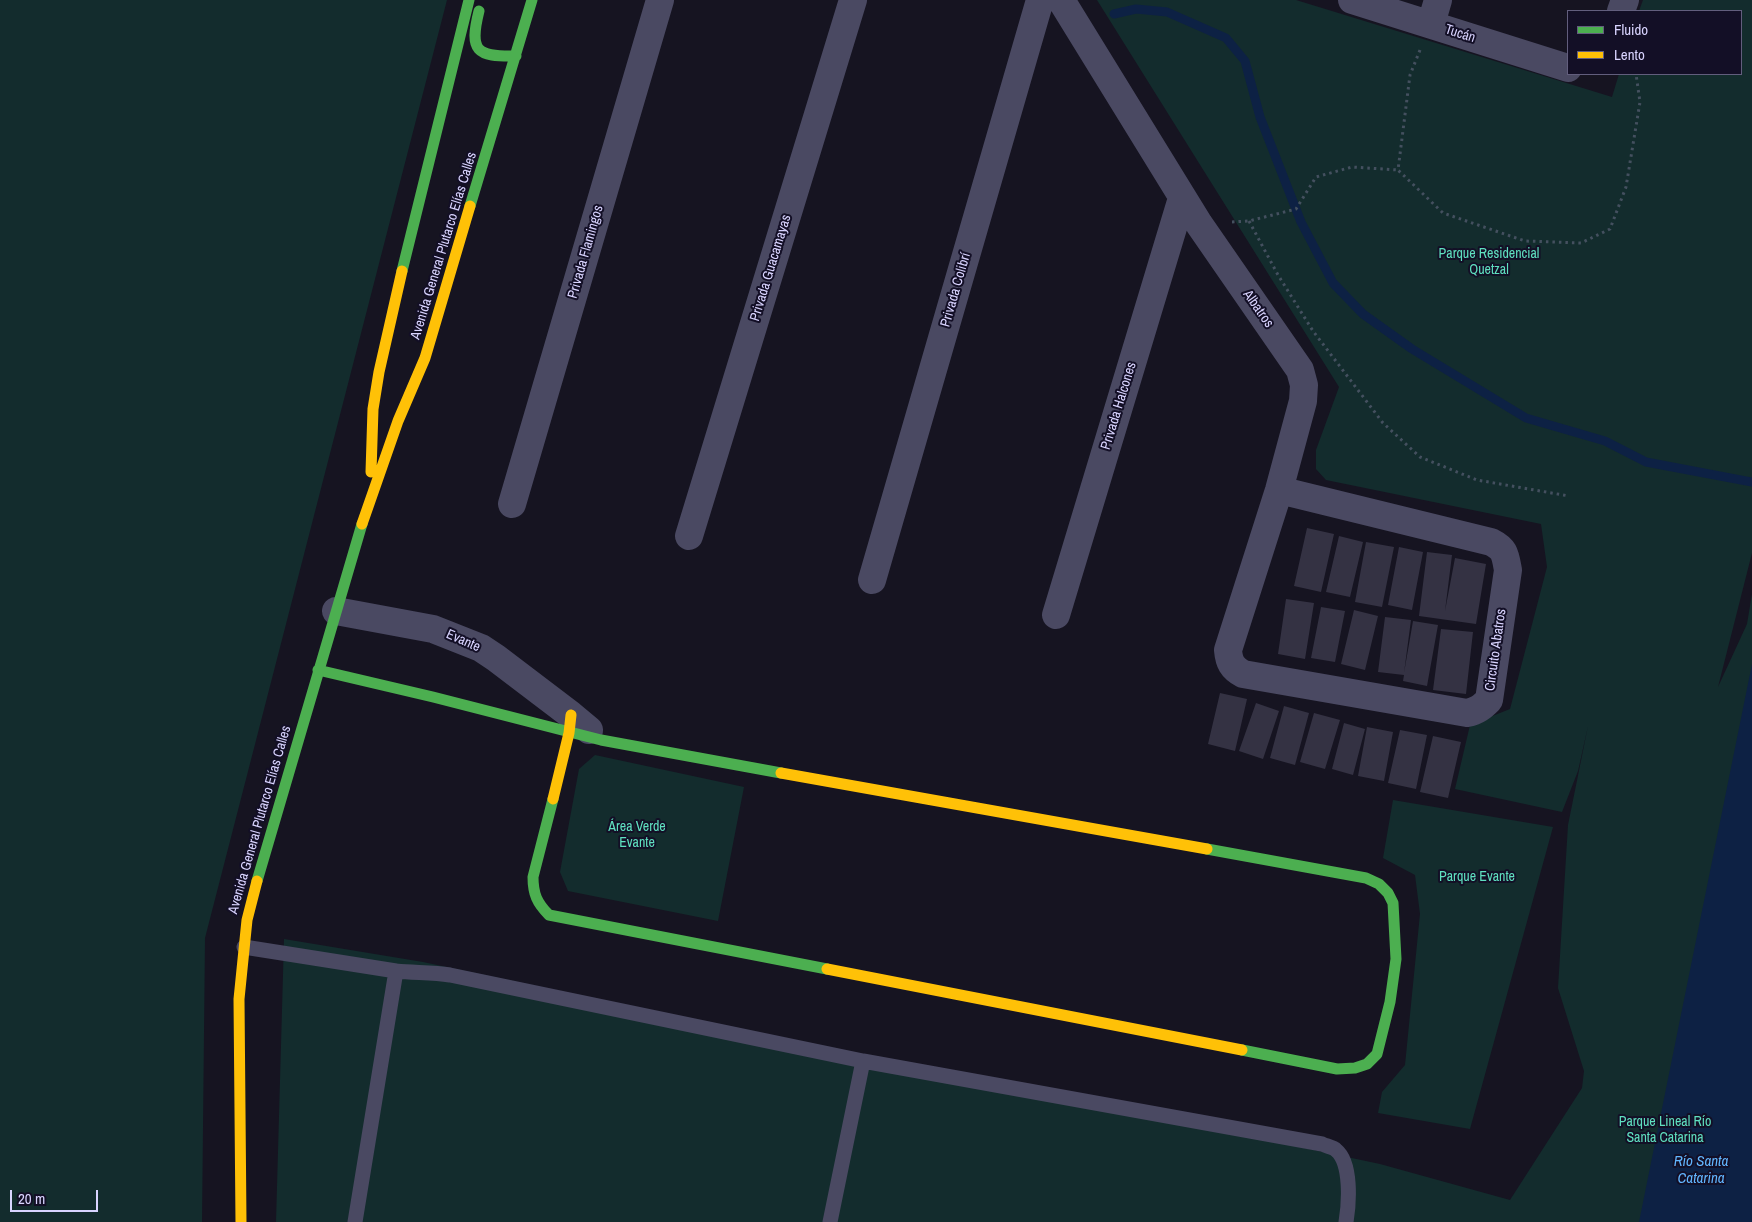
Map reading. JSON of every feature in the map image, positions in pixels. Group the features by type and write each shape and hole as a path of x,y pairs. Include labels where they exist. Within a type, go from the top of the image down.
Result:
{"street":[{"name":"Avenida General Plutarco Elías Calles","path":"370,496 373,409 379,372 408,244 469,0"},
{"path":"482,0 474,31 474,39 478,49 486,55 500,57 516,56"},
{"name":"Avenida General Plutarco Elías Calles","path":"241,1222 239,999 247,920 256,883 370,496 407,397 425,358 532,0"},
{"name":"Privada Flamingos","path":"512,504 660,0"},
{"name":"Privada Guacamayas","path":"689,536 853,0"},
{"name":"Privada Colibrí","path":"872,580 1040,0"},
{"name":"Albatros","path":"1061,0 1182,198 1300,370 1304,385 1303,401 1279,490 1228,650"},
{"name":"Tucán","path":"1352,0 1434,12 1567,68"},
{"name":"Privada Halcones","path":"1056,615 1182,198"},
{"name":"Circuito Abatros","path":"1228,650 1228,660 1234,669 1243,674 1467,713 1477,711 1489,700 1508,570 1506,557 1501,547 1491,542 1279,490"},
{"name":"Evante","path":"336,611 433,629 481,648 496,658 570,724 601,740"},
{"path":"318,670 433,697 570,724 533,877 532,892 538,904 549,914 1337,1068 1355,1068 1367,1064 1377,1054 1390,1002 1396,959 1393,903 1388,893 1379,884 1366,878 601,740"}],"lane":[{"path":"244,947 396,971 450,975 863,1061 1307,1141 1336,1149 1345,1161 1348,1175 1346,1222"},
{"path":"355,1222 396,971"},
{"path":"830,1222 863,1061"}],"path":[{"path":"1398,170 1410,75 1434,12"},
{"path":"1199,224 1249,221 1296,209 1316,176 1352,167 1398,170 1443,213 1525,241 1581,243 1610,229 1626,187 1640,102 1636,75"},
{"path":"1249,221 1278,275 1313,330 1383,422 1420,457 1476,480 1569,496"}],"green space":[{"path":"0,0 447,0 205,938 202,1222 0,1222"},
{"path":"1097,0 1296,0 1612,97 1619,75 1742,75 1742,10 1639,10 1643,0 1752,0 1752,553 1718,687 1747,624 1752,594 1752,1222 276,1222 284,939 423,962 1380,1164 1510,1200 1582,1088 1584,1071 1558,988 1568,825 1588,726 1578,771 1562,812 1455,789 1470,725 1510,709 1547,567 1541,524 1326,480 1316,469 1316,450 1339,387"},
{"name":"Área Verde Evante","path":"595,755 744,787 718,921 568,891 560,872 579,769"},
{"name":"Parque Evante","path":"1393,800 1553,827 1470,1129 1378,1113 1382,1092 1405,1065 1420,914 1415,875 1383,858"}],"water":[{"name":"Río Santa Catarina","path":"1752,664 1752,1222 1639,1222"}],"building":[{"path":"1307,528 1334,534 1321,592 1294,586"},
{"path":"1339,536 1363,542 1350,597 1326,592"},
{"path":"1366,542 1394,547 1382,607 1355,602"},
{"path":"1399,547 1423,552 1412,610 1388,605"},
{"path":"1427,552 1452,555 1445,611 1455,558 1486,564 1476,624 1419,616"},
{"path":"1286,599 1314,603 1305,659 1278,654"},
{"path":"1321,607 1345,611 1335,662 1311,658"},
{"path":"1354,610 1378,616 1365,670 1341,664"},
{"path":"1385,617 1411,620 1404,673 1413,621 1438,625 1427,686 1403,681 1404,675 1378,672"},
{"path":"1441,629 1473,632 1466,694 1433,690"},
{"path":"1220,693 1247,699 1235,751 1208,744"},
{"path":"1256,703 1279,711 1263,759 1239,751"},
{"path":"1284,706 1309,713 1295,765 1270,758"},
{"path":"1314,713 1340,720 1325,769 1300,762"},
{"path":"1344,723 1365,729 1353,775 1332,769"},
{"path":"1367,727 1393,732 1384,781 1358,776"},
{"path":"1400,730 1427,735 1416,789 1388,783"},
{"path":"1433,736 1461,742 1448,798 1420,792"}],"waterway":[{"path":"1114,14 1136,9 1167,12 1226,38 1245,61 1260,117 1301,222 1333,283 1363,314 1412,349 1526,418 1605,441 1646,462 1752,482"}],"traffic: fast":[{"path":"402,271 469,0"},
{"path":"470,206 532,0"},
{"path":"479,11 475,35 479,49 484,53 492,55 516,56"},
{"path":"257,881 362,524"},
{"path":"318,670 601,740 781,773"},
{"path":"553,799 533,877 536,898 549,915 827,969"},
{"path":"1207,849 1366,878 1379,884 1388,893 1393,903 1396,959 1390,1002 1377,1054 1367,1064 1355,1068 1337,1069 1242,1050"}],"traffic: slow":[{"path":"362,524 398,421 425,358 470,206"},
{"path":"371,472 373,409 379,372 402,271"},
{"path":"553,799 569,733 571,715"},
{"path":"781,773 1207,849"},
{"path":"241,1222 239,999 247,920 257,881"},
{"path":"827,969 1242,1050"}],"park label":[{"name":"Parque Residencial Quetzal","path":"1489,262"},
{"name":"Parque Lineal Río Santa Catarina","path":"1665,1130"}]}
